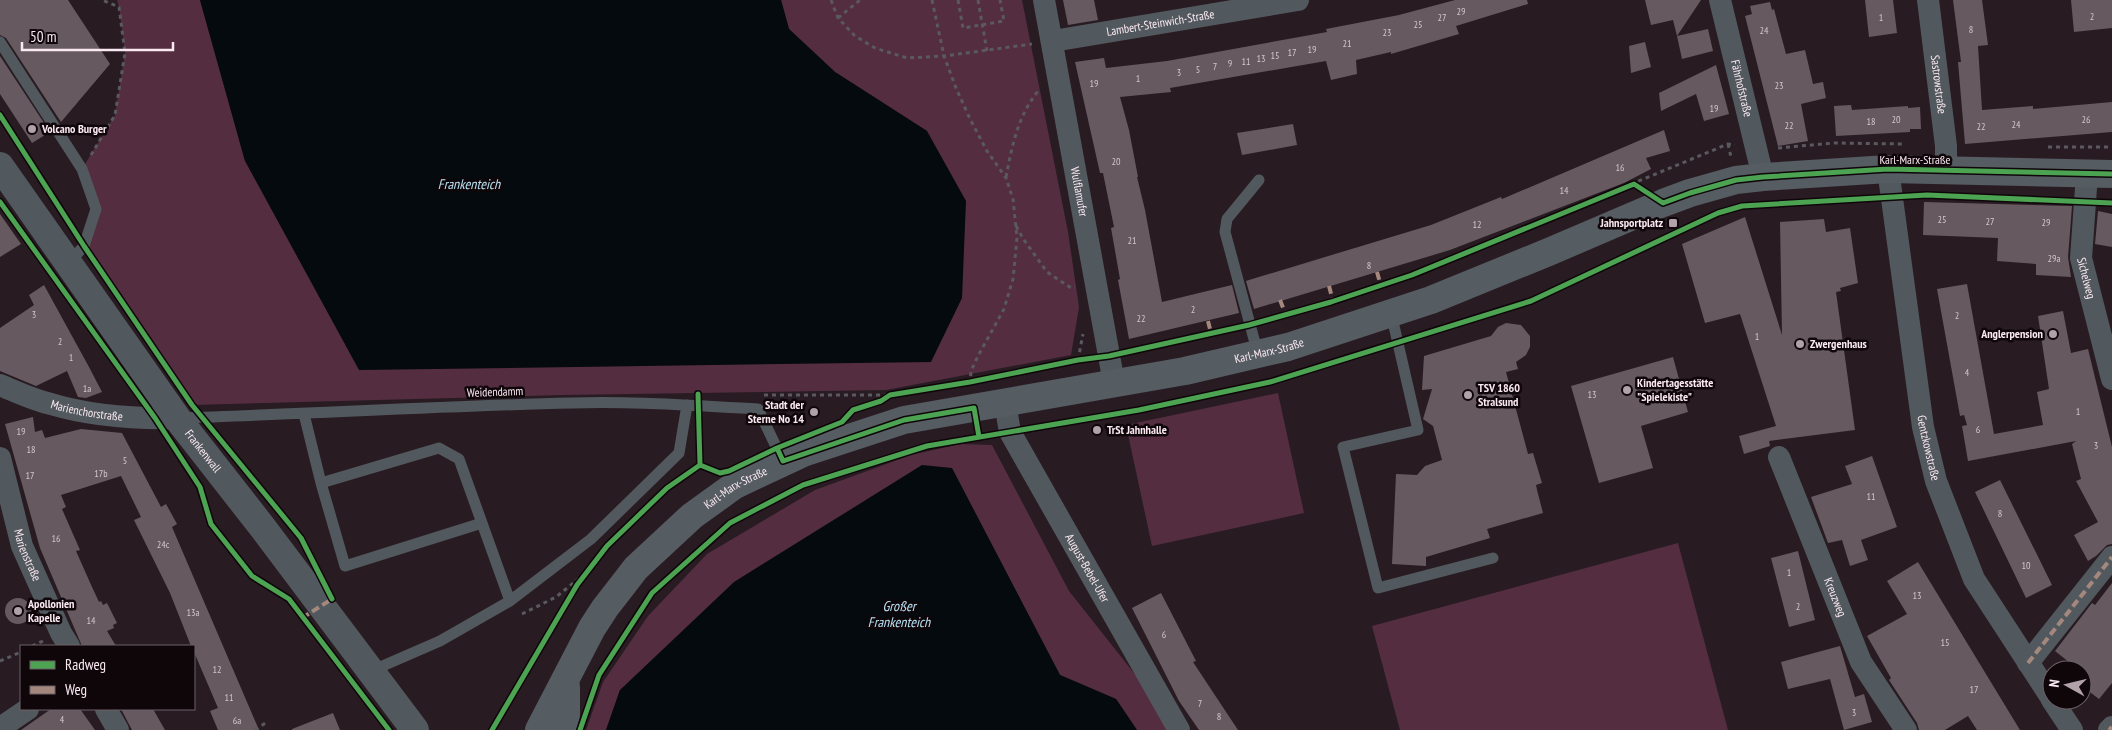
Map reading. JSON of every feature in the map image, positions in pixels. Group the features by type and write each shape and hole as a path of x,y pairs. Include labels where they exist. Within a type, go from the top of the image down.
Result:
{"main road":[{"name":"Karl-Marx-Straße","path":"539,730 566,675 605,608 636,568 692,516 735,485 783,461 904,420 1185,371 1288,347 1473,284 1663,203 1736,180 1888,169 2100,174"},
{"path":"562,730 566,715 566,675"}],"street":[{"name":"Wulflamufer","path":"1044,0 1059,73 1114,382"},
{"name":"Lambert-Steinwich-Straße","path":"1053,41 1298,0"},
{"name":"Fährhofstraße","path":"1720,0 1763,177"},
{"name":"Sastrowstraße","path":"1928,0 1946,146 1946,170"},
{"name":"Frankenwall","path":"0,166 176,418 372,671 415,730"},
{"name":"Gentzkowstraße","path":"1888,169 1923,427 1936,480 1974,579 2042,685"},
{"name":"Sichelweg","path":"2100,174 2081,258 2112,379"},
{"name":"Marienchorstraße","path":"0,385 50,404 103,414 176,418"},
{"name":"August-Bebel-Ufer","path":"1005,403 1010,432 1179,730"},
{"name":"Kreuzweg","path":"1779,457 1861,662 1906,730"},
{"name":"Marienstraße","path":"0,458 22,546 61,633 68,645"},
{"path":"2028,663 2112,557"},
{"path":"0,728 27,710"},
{"path":"107,710 118,730"},
{"name":"Gentzkowstraße","path":"2059,710 2072,730"},
{"path":"2109,730 2112,727"}],"lane":[{"path":"0,42 82,169 96,209 84,246 68,264"},
{"path":"1258,354 1225,232 1227,219 1259,180"},
{"path":"1391,313 1418,430 1343,447 1378,588 1493,558"},
{"name":"Weidendamm","path":"176,418 574,403 686,405 758,410 783,461"},
{"path":"372,671 440,641 510,600 591,539 679,453 686,405"},
{"path":"304,414 320,483 345,566 482,523"},
{"path":"320,483 439,448 459,459 510,600"}],"path":[{"path":"82,169 115,115 125,53 119,7 102,0"},
{"path":"830,0 838,18 855,36 874,48 907,58 987,51 1053,41"},
{"path":"838,18 860,0"},
{"path":"932,0 944,56 970,119 1006,178 1013,199 1017,238 1013,279 1004,309 971,371 970,382"},
{"path":"958,0 963,28 1004,21 1000,0"},
{"path":"978,0 987,51"},
{"path":"1006,178 1012,145 1023,113 1038,91 1059,73"},
{"path":"881,400 890,395 1109,356 1249,325 1333,301 1412,275 1728,144"},
{"path":"1634,184 1663,203"},
{"path":"1015,223 1024,240 1047,272 1071,288 1079,288"},
{"path":"667,488 700,465 707,468"},
{"path":"492,730 577,585 607,546"},
{"path":"0,661 20,652"},
{"path":"255,730 267,722"}],"shaded area":[{"path":"117,0 200,0 245,161 927,131 835,72 789,29 781,0 1022,0 1068,232 1079,307 1071,355 886,390 562,395 192,405 84,246 96,209 82,169 115,115 125,53"},
{"path":"1278,393 1304,513 1152,546 1126,425"},
{"path":"960,444 992,445 1069,591 1179,730 1137,730 1116,699 1060,675 952,469 620,690 606,730 586,730 603,682 648,616 707,554 815,490 911,455"},
{"path":"1678,543 1728,730 1400,730 1372,626"}],"water":[{"name":"Frankenteich","path":"200,0 781,0 789,29 835,72 927,131 966,201 962,298 931,362 359,370 245,161"},
{"name":"Großer Frankenteich","path":"922,465 952,468 1060,675 1116,699 1137,730 606,730 620,690 734,582"}],"building":[{"path":"0,0 68,0 110,64 61,122 6,38 0,35"},
{"path":"1063,0 1094,0 1098,20 1068,25"},
{"path":"1455,0 1527,0 1528,4 1456,26 1459,34 1391,54 1391,52 1356,60 1357,74 1331,80 1326,61 1170,88 1171,92 1120,97 1129,130 1162,302 1232,285 1239,313 1129,339 1111,228 1114,227 1103,173 1100,173 1075,62 1104,58 1106,68 1167,61 1327,32 1326,29 1399,15"},
{"path":"1645,0 1701,0 1677,36 1673,20 1651,25"},
{"path":"1865,0 1893,0 1897,33 1869,37"},
{"path":"1953,0 1982,0 1988,45 1978,46 1982,110 2033,106 2033,109 2112,102 2112,132 1965,144 1958,62 1961,62"},
{"path":"2071,0 2112,0 2112,28 2074,32"},
{"path":"1770,2 1772,10 1774,9 1786,54 1805,50 1813,84 1823,82 1826,98 1801,104 1808,141 1778,146 1745,16 1752,14 1750,6"},
{"path":"1708,29 1713,51 1682,59 1677,36"},
{"path":"1645,42 1651,67 1631,73 1629,46"},
{"path":"0,56 50,132 32,143 0,94"},
{"path":"1716,65 1729,114 1704,121 1696,94 1661,111 1659,93"},
{"path":"1851,105 1852,110 1908,106 1908,108 1920,107 1921,129 1910,129 1910,132 1836,136 1834,106"},
{"path":"1293,124 1297,145 1242,155 1237,133"},
{"path":"1664,130 1670,151 1646,158 1651,169 1624,183 1450,250 1254,309 1246,281 1431,225 1501,197 1502,199"},
{"path":"1924,202 2072,206 2068,257 2071,277 2036,275 2036,264 1997,261 1998,238 1923,235"},
{"path":"2098,211 2112,214 2112,247 2095,244"},
{"path":"0,214 21,244 0,257"},
{"path":"1745,217 1782,335 1780,222 1824,219 1826,232 1850,228 1858,283 1840,288 1841,291 1836,292 1855,430 1769,441 1770,446 1744,454 1739,436 1776,426 1740,314 1705,323 1682,244"},
{"path":"1967,284 1994,434 2043,425 2037,392 2049,389 2038,316 2063,311 2071,353 2088,349 2112,447 2112,544 2107,545 2088,561 2074,535 2098,522 2076,481 2081,479 2072,444 2076,441 1968,461 1962,426 1967,425 1964,415 1960,416 1937,289"},
{"path":"44,285 102,392 86,398 78,397 67,371 36,386 0,371 0,328 34,305 29,295"},
{"path":"1506,323 1521,325 1530,336 1530,347 1526,355 1516,362 1518,369 1506,372 1528,454 1533,453 1542,483 1536,485 1543,513 1487,529 1490,538 1426,557 1426,566 1392,564 1396,474 1417,475 1425,466 1442,460 1433,426 1423,419 1432,389 1422,390 1424,356 1491,336 1498,327"},
{"path":"1673,357 1688,412 1641,426 1653,468 1599,483 1571,386"},
{"path":"33,417 35,432 42,430 45,438 81,429 122,433 161,507 166,504 177,524 172,527 259,730 218,730 210,711 218,708 195,654 195,645 191,645 170,593 134,520 141,517 121,476 61,495 66,507 62,509 80,550 76,551 99,602 101,601 103,605 107,603 117,623 113,625 114,628 107,631 115,645 82,645 40,548 5,424"},
{"path":"1872,456 1897,527 1861,540 1868,560 1850,566 1842,540 1828,543 1811,497 1852,484 1845,466"},
{"path":"2000,480 2052,585 2026,598 1975,492"},
{"path":"1798,551 1815,620 1789,627 1771,558"},
{"path":"1918,562 2020,730 1977,730 1968,716 1945,730 1919,730 1917,723 1889,680 1891,678 1867,636 1907,614 1887,581"},
{"path":"2112,583 2112,683 2099,699 2092,694 2092,660 2066,660 2055,651 2092,603 2095,605"},
{"path":"1161,593 1196,661 1193,662 1238,730 1199,730 1179,701 1132,608"},
{"name":"Apollonien Kapelle","path":"18,598 27,602 31,611 27,620 18,624 9,620 5,611 9,602"},
{"path":"1840,646 1855,697 1864,694 1872,722 1844,730 1830,679 1788,689 1781,662"},
{"path":"50,710 81,710 95,730 21,730"},
{"path":"122,710 154,710 165,730 132,730"},
{"path":"333,713 340,730 292,730 292,729"}],"marked path":[{"path":"1377,272 1381,286"},
{"path":"1329,286 1333,301"},
{"path":"1280,300 1286,315"},
{"path":"1208,321 1211,333"},
{"path":"2028,663 2112,557"},
{"path":"302,618 332,599 331,596"},
{"path":"2109,730 2112,727"}],"cycle path":[{"path":"0,115 84,246 192,405 301,538 332,599"},
{"path":"700,465 720,473 729,471 777,448 842,422 853,410 881,401 890,395 1109,356 1249,325 1331,302 1412,275 1634,184 1663,203 1736,180 1763,177 1888,169 2112,174"},
{"path":"580,730 599,675 652,593 730,523 803,485 927,446 1139,410 1270,382 1531,301 1718,213 1742,206 1927,195 2112,203"},
{"path":"0,202 155,418 200,487 211,524 252,576 289,599 389,730"},
{"path":"698,394 700,465"},
{"path":"777,448 783,461 904,420 974,408 979,437"},
{"path":"492,730 577,585 607,546 667,488 700,465"}],"place":[{"name":"Volcano Burger","path":"32,129"},
{"name":"Jahnsportplatz","path":"1673,223"},
{"name":"Anglerpension","path":"2053,334"},
{"name":"Zwergenhaus","path":"1800,344"},
{"name":"Kindertagesstätte \"Spielekiste\"","path":"1627,390"},
{"name":"TSV 1860 Stralsund","path":"1468,395"},
{"name":"Stadt der Sterne No 14","path":"814,412"},
{"name":"TrSt Jahnhalle","path":"1097,430"},
{"name":"Apollonien Kapelle","path":"18,611"}]}
